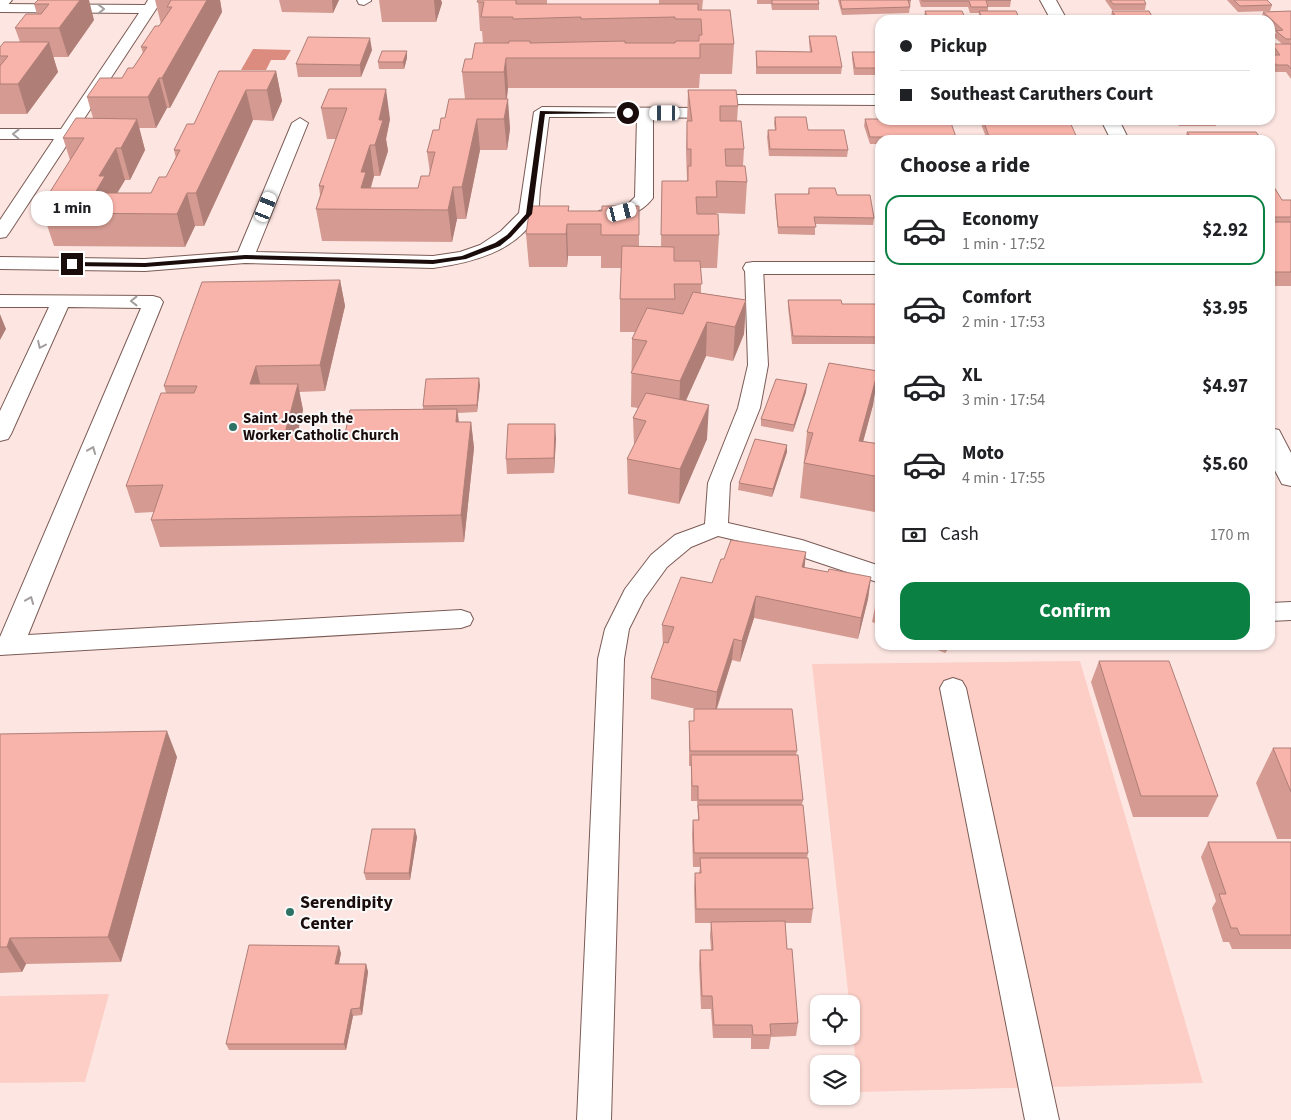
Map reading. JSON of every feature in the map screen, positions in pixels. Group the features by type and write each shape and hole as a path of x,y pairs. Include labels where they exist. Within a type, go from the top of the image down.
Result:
{"street":[{"path":"0,6 4,0"},
{"path":"1048,0 1056,15"},
{"path":"729,100 875,100"},
{"path":"754,268 875,268"},
{"path":"1275,446 1291,478"}],"lane":[{"path":"0,6 152,5"},
{"path":"0,233 152,5"},
{"path":"0,263 145,265 245,257 433,262 451,260 498,244 538,214 542,112 703,113"},
{"path":"592,215 610,215 633,209 644,198 646,113"},
{"path":"245,257 300,123"},
{"path":"0,134 62,140"},
{"path":"0,146 62,140"},
{"path":"716,528 719,483 749,408 758,365 754,268"},
{"path":"0,301 153,302 6,645 461,619"},
{"path":"0,434 61,301"},
{"path":"594,1120 609,696 617,629 634,595 659,561 682,541 716,528 794,546 875,573"},
{"path":"1275,612 1291,611"},
{"path":"953,688 1042,1120"}],"shaded area":[{"path":"253,49 291,50 285,60 271,60 266,70 241,70"},
{"path":"1080,661 1203,1083 860,1092 860,1055 855,1055 854,1045 860,1045 860,995 848,995 812,664"},
{"path":"109,994 85,1082 0,1083 0,996"}],"building":[{"path":"38,0 80,0 59,28 15,28 26,14 41,14 49,4 34,4"},
{"path":"171,0 207,0 162,78 159,78 148,97 87,97 100,78 122,78 128,68 133,68 147,47 141,47 155,26 159,26 172,7 167,7"},
{"path":"478,0 516,0 516,4 698,4 698,10 730,10 734,44 700,44 700,58 506,58 504,72 462,72 465,59 472,59 475,43 509,43 509,41 530,41 530,43 625,41 625,43 675,43 676,41 699,41 699,35 702,35 701,19 675,19 675,17 513,19 513,17 481,17 484,2 477,2"},
{"path":"772,0 818,0 819,4 772,4"},
{"path":"840,0 908,0 910,7 842,9"},
{"path":"922,0 986,0 988,7 971,7 969,1"},
{"path":"1110,0 1144,0 1146,4 1113,4"},
{"path":"1234,0 1267,0 1272,5 1240,6"},
{"path":"925,11 962,11 964,15 926,15"},
{"path":"979,11 1016,11 1018,15 981,15"},
{"path":"1112,11 1149,11 1151,15 1115,15"},
{"path":"1291,11 1291,39 1286,39 1276,31 1283,30 1275,23 1275,15 1266,15 1263,12"},
{"path":"809,36 836,36 842,67 757,67 756,51 812,52"},
{"path":"308,37 370,38 360,65 296,64"},
{"path":"4,42 49,42 18,84 0,84 0,66 8,56 0,56 0,47"},
{"path":"1275,44 1291,44 1291,69 1288,65 1276,65 1275,55 1280,55 1275,48"},
{"path":"382,51 407,51 403,62 378,62"},
{"path":"852,52 875,52 875,68 855,68"},
{"path":"219,71 276,71 267,90 246,90 196,193 187,193 177,214 43,213 57,192 50,192 84,138 63,138 76,118 137,119 121,148 116,148 99,176 105,176 95,193 151,193 159,177 166,177 180,150 174,150 187,124 194,124"},
{"path":"329,89 386,89 379,120 383,120 375,145 370,145 361,172 366,172 361,188 418,188 421,176 429,176 435,152 427,152 433,130 439,130 441,118 445,118 449,99 508,99 504,119 477,119 462,187 453,187 448,210 316,209 324,186 319,186 347,108 321,108"},
{"path":"688,90 736,90 738,106 720,106 720,121 741,121 744,149 725,149 726,166 745,166 747,182 716,181 717,197 696,197 697,214 718,214 719,235 661,235 662,181 688,181 688,166 691,166 691,149 687,149 687,121 692,121"},
{"path":"775,117 806,117 808,130 844,130 848,150 770,149 768,130 776,130"},
{"path":"865,119 875,119 875,125 952,125 955,135 875,135 875,137 870,137"},
{"path":"985,125 1071,125 1076,135 989,135"},
{"path":"1187,132 1256,132 1258,135 1189,135"},
{"path":"809,188 835,188 837,195 870,195 874,218 814,217 816,227 778,227 775,194 809,194"},
{"path":"1275,189 1282,200 1291,200 1291,217 1275,217"},
{"path":"530,206 569,206 568,211 602,211 602,206 639,206 639,235 601,235 601,224 567,224 566,234 526,234"},
{"path":"1275,222 1291,222 1291,272 1275,272"},
{"path":"622,246 674,247 674,261 700,261 702,284 674,284 675,299 620,299"},
{"name":"Saint Joseph the Worker Catholic Church","path":"340,280 320,365 256,366 250,384 298,384 285,433 297,432 294,440 344,439 350,410 457,409 456,422 471,422 461,515 151,520 163,485 126,486 161,393 194,393 197,386 164,386 202,282"},
{"path":"693,292 746,300 735,327 707,322 680,381 631,373 647,341 632,339 647,308 683,314"},
{"path":"788,300 841,300 842,304 875,304 875,337 793,336"},
{"path":"829,363 875,371 875,382 859,441 875,443 875,476 804,463 813,433 807,432"},
{"path":"479,378 477,405 423,406 426,379"},
{"path":"776,379 807,384 794,425 761,419"},
{"path":"646,393 709,405 680,469 627,459 646,421 633,418"},
{"path":"508,424 555,424 554,458 506,459"},
{"path":"755,439 787,445 773,489 739,483"},
{"path":"731,540 806,552 802,567 828,572 829,569 871,577 861,618 756,596 742,641 734,639 717,692 651,678 664,642 668,643 674,627 662,625 681,577 712,583"},
{"path":"1099,661 1169,661 1218,796 1141,796"},
{"path":"694,709 792,709 797,751 690,751 689,721 694,721"},
{"path":"167,731 108,937 10,938 7,947 0,947 0,734"},
{"path":"1273,748 1291,748 1291,792"},
{"path":"691,755 798,755 803,800 698,800 698,786 692,786"},
{"path":"698,805 803,805 808,853 694,853 693,820 699,820"},
{"path":"372,829 415,829 409,873 364,873"},
{"path":"1208,842 1291,842 1291,935 1240,935 1237,928 1231,928 1219,894 1226,894"},
{"path":"700,858 808,858 813,909 696,909 695,873 701,873"},
{"path":"785,921 787,949 792,949 798,1023 770,1024 771,1035 753,1035 752,1025 714,1025 712,996 702,996 700,950 713,950 711,922"},
{"path":"249,945 339,946 335,964 366,964 360,1008 351,1009 344,1044 226,1044"}],"place":[{"name":"Saint Joseph the Worker Catholic Church","path":"233,427"},
{"name":"Serendipity Center","path":"290,912"}],"route":[{"path":"72,264 145,265 245,257 433,262 464,258 498,244 509,236 528,214 542,112 628,113"}]}
